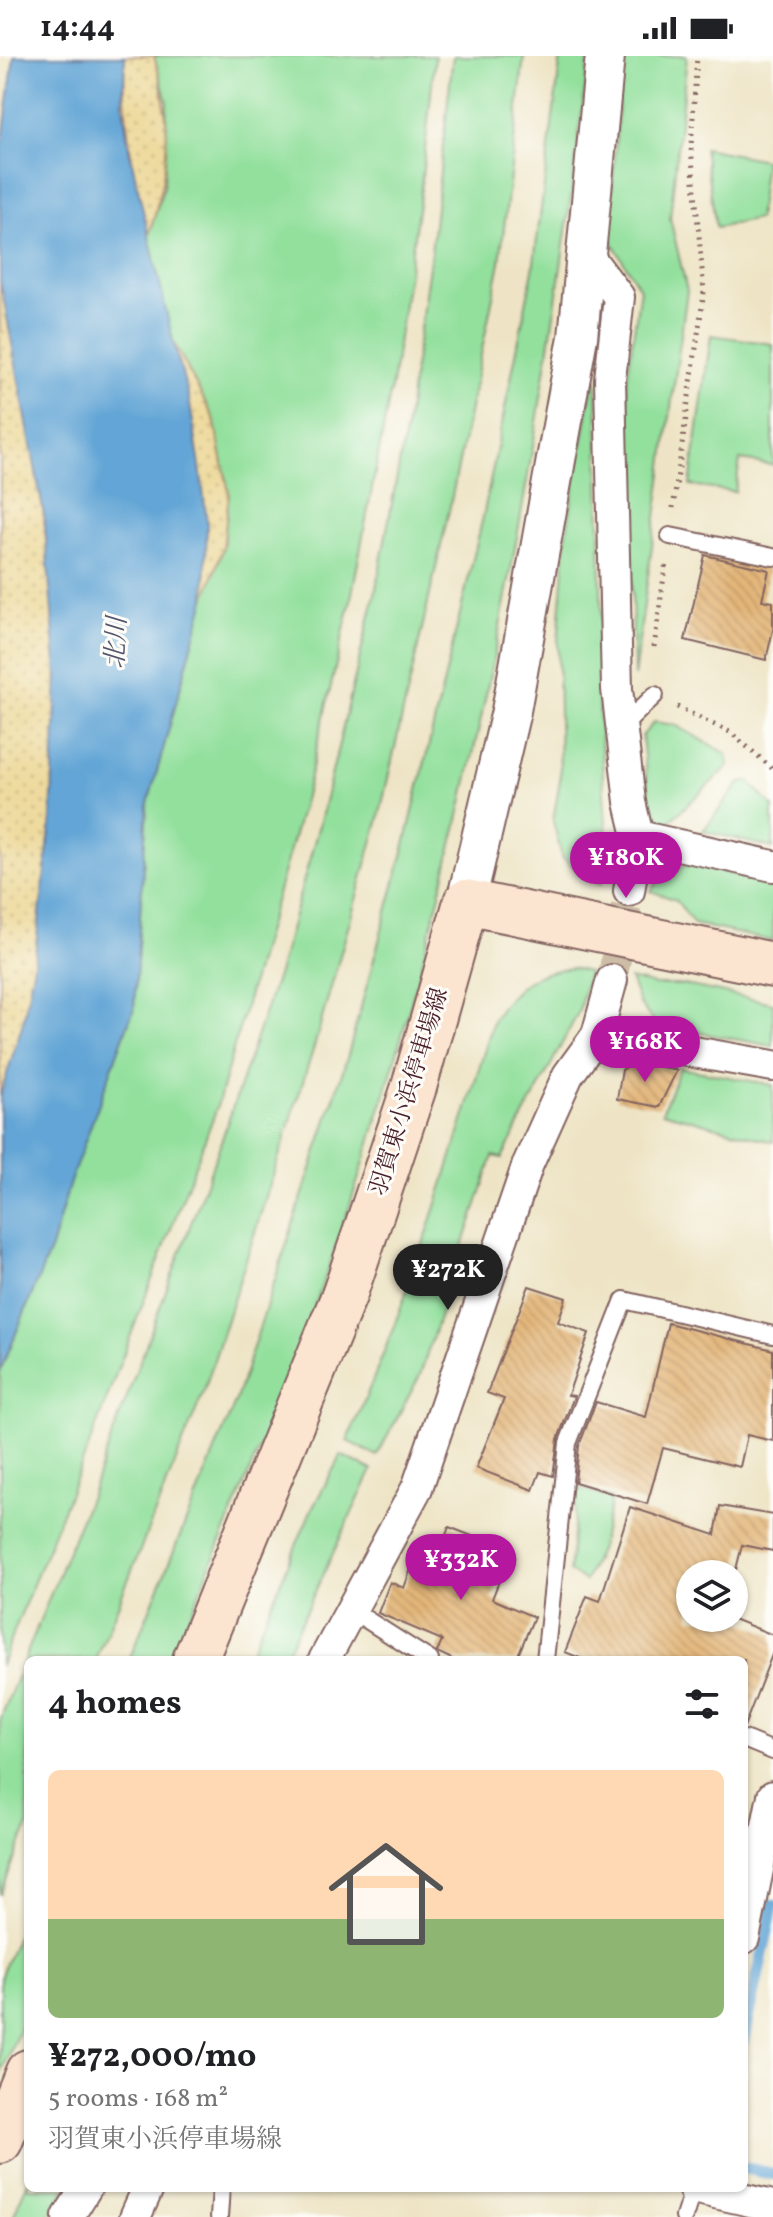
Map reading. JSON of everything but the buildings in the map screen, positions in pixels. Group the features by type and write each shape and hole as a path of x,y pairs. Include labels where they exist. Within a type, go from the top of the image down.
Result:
{"main road":[{"path":"466,902 773,965"},
{"name":"羽賀東小浜停車場線","path":"197,1656 345,1293 414,1087 466,902"},
{"path":"0,2141 24,2082"}],"street":[{"path":"466,902 513,697 578,337 605,56"},
{"path":"588,256 619,297 610,379 617,689 630,802 638,836 629,891"},
{"path":"638,836 773,866"},
{"path":"326,1656 417,1488 528,1164 568,1075 597,1035 612,980"},
{"path":"597,1035 773,1066"},
{"path":"748,1918 773,1796"},
{"path":"68,2217 84,2192"},
{"path":"135,2217 146,2192"},
{"path":"711,2192 773,2206"}],"lane":[{"path":"670,536 773,557"},
{"path":"621,728 655,695"},
{"path":"549,1656 568,1443 624,1300 773,1335"},
{"path":"350,1609 424,1656"},
{"path":"748,1741 773,1751"},
{"path":"219,2217 221,2192"},
{"path":"684,2217 692,2192"}],"path":[{"path":"697,56 691,147 704,292 653,652 655,695 730,732 773,769"}],"green space":[{"path":"154,56 435,56 420,196 393,378 350,604 307,789 216,1110 88,1448 0,1666 0,1372 51,1248 70,1182 134,1008 147,807 205,599 223,548 229,493 214,419 173,341 148,238 164,186 167,101"},
{"path":"453,56 524,56 500,262 450,506 378,822 314,1047 205,1388 98,1656 26,1656 92,1491 220,1145 279,970 322,814 375,594 406,428 431,252"},
{"path":"561,56 589,56 548,350 497,642 466,787 391,1075 346,1217 285,1385 173,1656 131,1656 236,1400 348,1055 406,841 483,517 533,270"},
{"path":"622,56 687,56 670,218 687,291 634,677 627,380 640,289 609,237"},
{"path":"704,148 765,160 758,219 716,228"},
{"path":"711,335 773,344 773,465 740,460 735,492 690,485"},
{"path":"593,381 597,381 603,694 598,695 607,843 601,884 582,875 562,857 553,821 560,780 558,643 567,530"},
{"path":"654,722 675,725 727,754 729,766 670,821 658,818 648,792 642,736"},
{"path":"749,781 773,807 773,848 703,831 739,784"},
{"path":"683,866 702,866 773,885 773,941 694,924 676,900 651,891 659,880"},
{"path":"572,968 588,972 579,1011 502,1158 493,1156 420,1375 377,1456 347,1441 409,1285 494,1019 509,998 526,983 546,973"},
{"path":"630,979 655,985 685,985 773,1003 773,1046 657,1025 640,1005"},
{"path":"680,1068 773,1085 773,1142 662,1112"},
{"path":"341,1455 372,1470 285,1656 249,1656 310,1513"},
{"path":"578,1487 612,1499 600,1548 585,1581 569,1572"},
{"path":"24,1660 24,1836 0,1895 0,1720"},
{"path":"24,1919 24,2018 0,2076 0,1978"},
{"path":"24,2191 64,2192 48,2217 13,2217"}],"sand":[{"path":"125,56 154,56 164,104 164,169 148,238 127,125"},
{"path":"0,280 34,453 47,540 57,690 51,815 35,960 25,1016 0,1096"},
{"path":"173,341 214,419 229,493 223,548 205,599 200,469"}],"water":[{"name":"北川","path":"14,56 125,56 123,105 129,149 189,398 207,522 205,599 147,807 134,1008 70,1182 51,1248 0,1372 0,1096 23,1022 33,970 51,822 57,676 44,515 0,280 0,160"}],"waterway":[{"path":"748,2021 773,1905"},
{"path":"748,2169 773,2174"}],"tunnel":[{"path":"612,980 629,891"}]}
